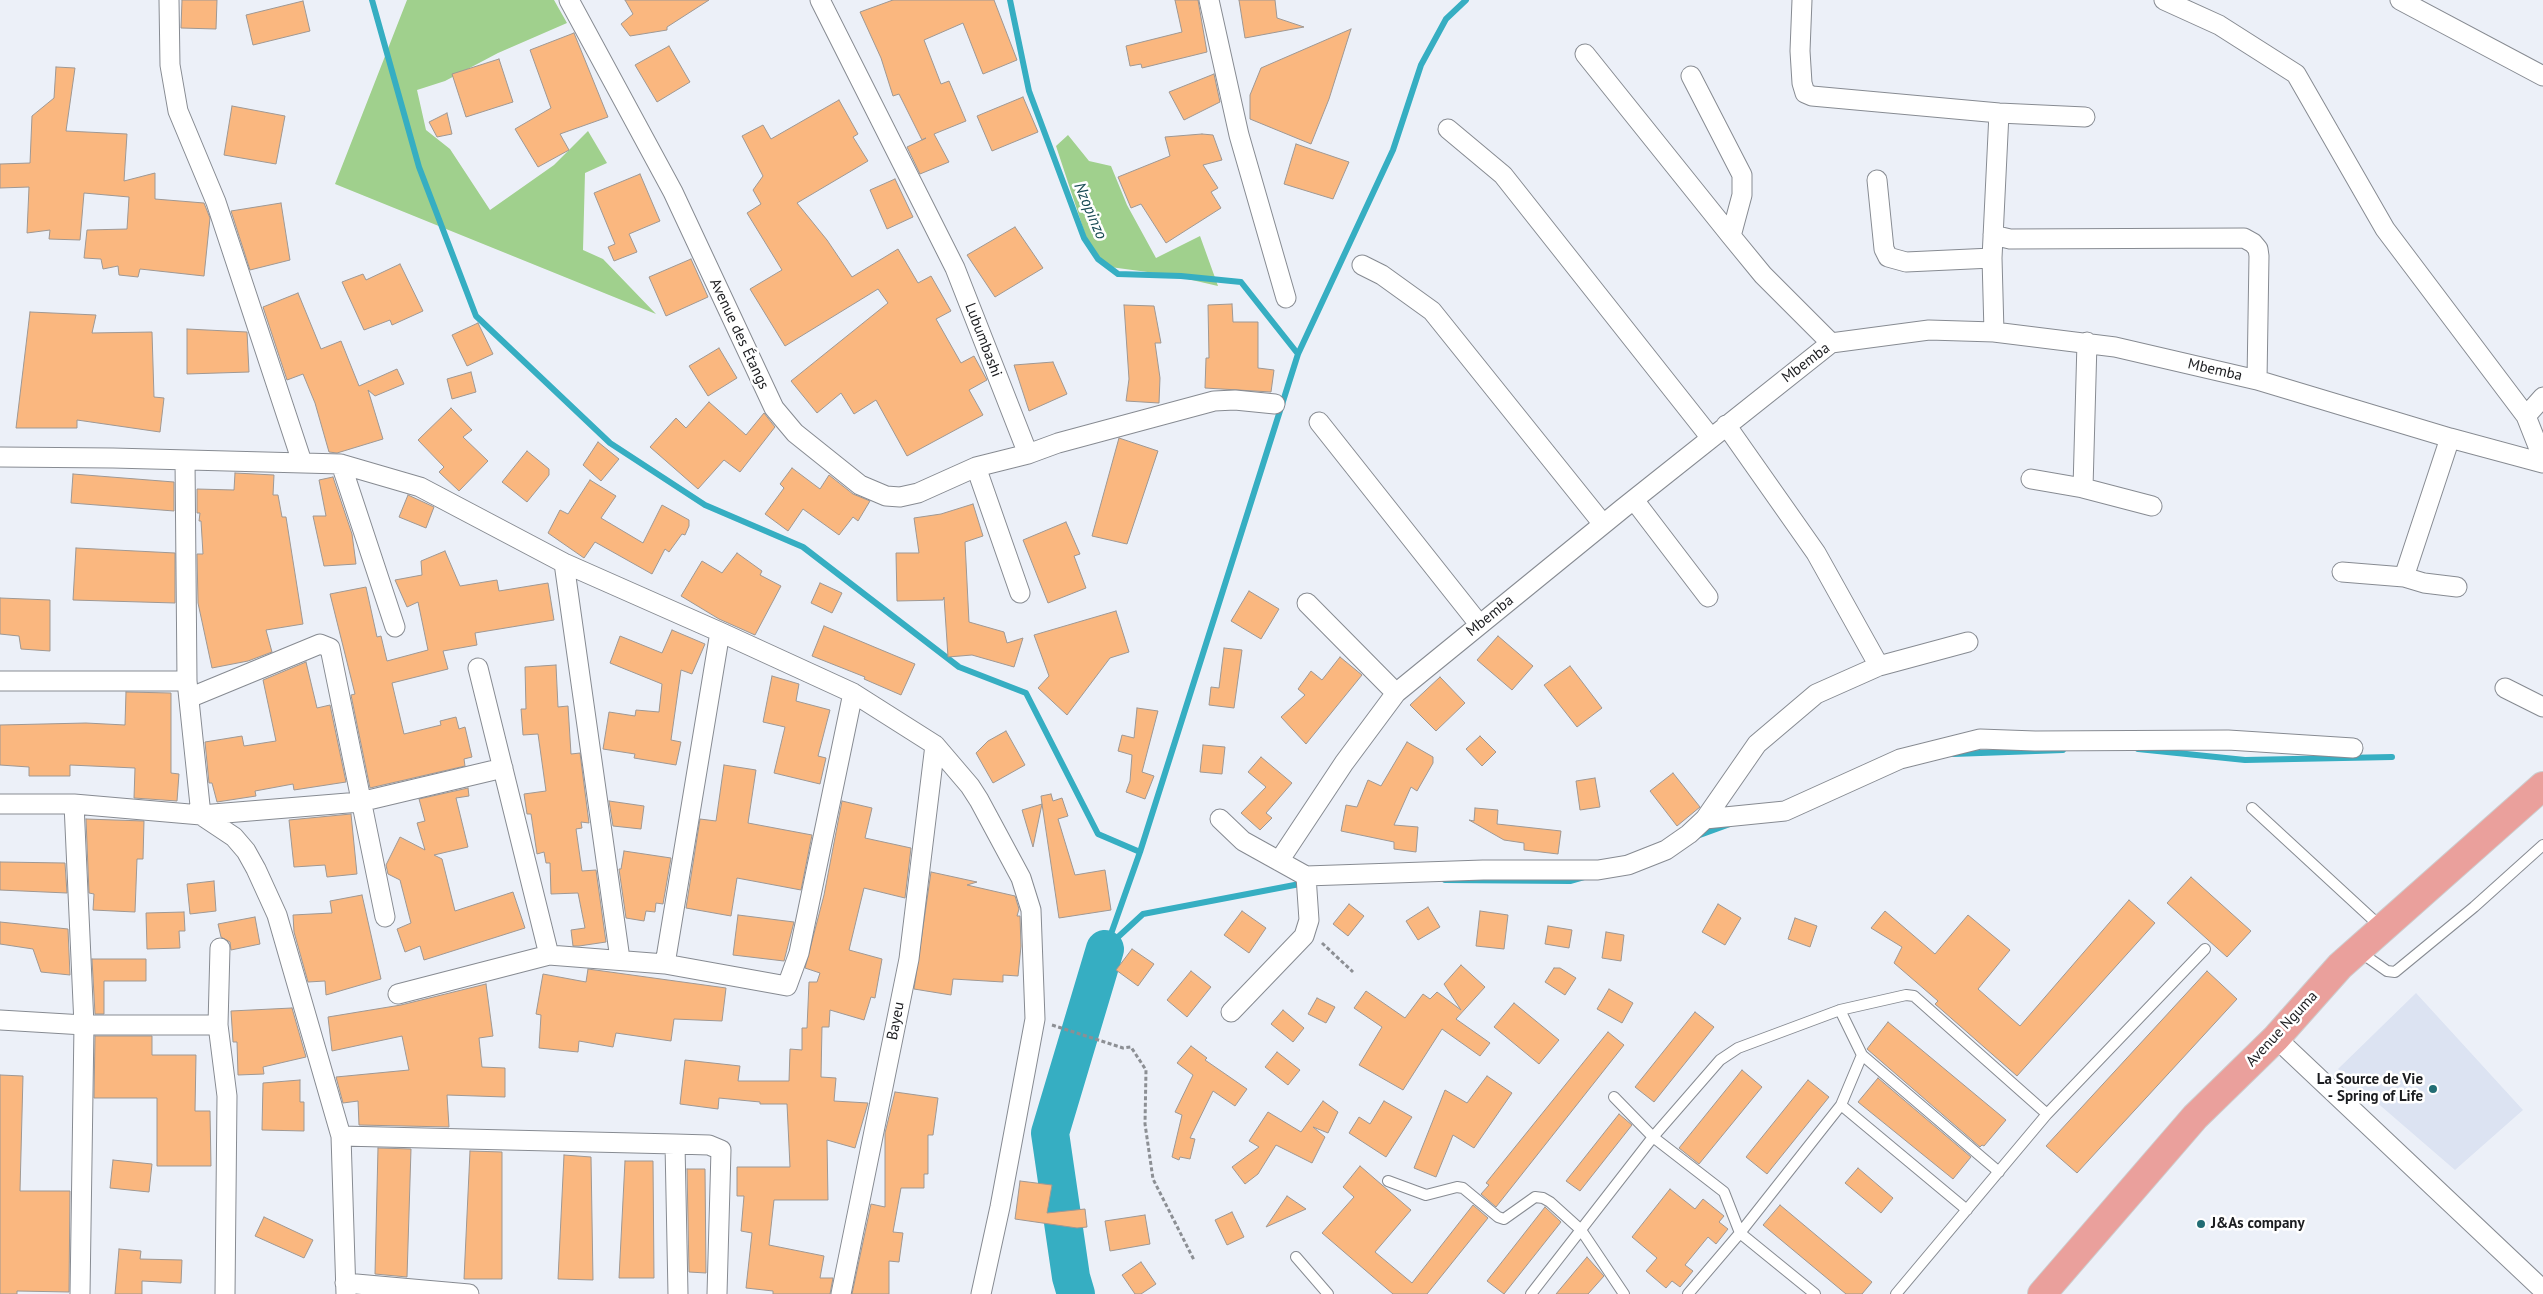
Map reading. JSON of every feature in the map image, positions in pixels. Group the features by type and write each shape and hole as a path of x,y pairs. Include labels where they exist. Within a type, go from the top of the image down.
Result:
{"main road":[{"name":"Avenue Nguma","path":"2044,1293 2195,1117 2276,1038 2340,966 2381,927 2543,786"}],"street":[{"path":"169,0 170,66 178,111 216,202 302,462"},
{"name":"Avenue des Étangs","path":"569,0 673,192 774,408 795,433 860,485 886,496 900,497 918,493 976,467 1028,454"},
{"name":"Lubumbashi","path":"820,0 955,268 1028,454"},
{"path":"1209,0 1239,135 1286,298"},
{"path":"1802,0 1800,51 1802,83 1805,93 1821,99 1999,113 2085,117"},
{"path":"2164,0 2219,25 2296,74 2392,239 2526,416 2543,458"},
{"path":"2400,0 2543,76"},
{"path":"1585,54 1763,275 1831,343"},
{"path":"1691,76 1742,175 1742,195 1731,236"},
{"path":"1994,332 1992,258 1999,113"},
{"path":"1448,129 1503,175 1711,438"},
{"path":"1877,180 1884,249 1888,257 1906,262 1992,258"},
{"path":"1993,235 2010,239 2244,238 2253,243 2258,249 2260,256 2257,380"},
{"path":"1362,266 1382,275 1432,311 1603,524"},
{"name":"Mbemba","path":"1279,860 1344,763 1396,693 1726,425 1831,343 1929,330 1994,332 2087,342 2257,380 2450,438 2543,462"},
{"path":"2083,488 2087,342"},
{"path":"2526,416 2543,397"},
{"path":"1028,454 1058,443 1214,401 1275,404"},
{"path":"1319,422 1479,624"},
{"path":"1726,425 1816,553 1879,666"},
{"path":"2404,577 2450,438"},
{"path":"0,457 341,464 420,487 564,563 853,693 935,745 970,786 1021,878 1031,910 1035,1019 1000,1207 981,1294"},
{"path":"185,460 188,689 201,816"},
{"path":"341,464 395,627"},
{"path":"976,467 1020,593"},
{"path":"2031,480 2083,488 2152,506"},
{"path":"1634,500 1708,597"},
{"path":"564,563 620,959"},
{"path":"2342,572 2404,577 2424,584 2457,587"},
{"path":"1307,603 1396,693"},
{"path":"665,964 720,632"},
{"path":"1220,819 1243,841 1306,876 1482,870 1598,870 1628,865 1666,850 1689,834 1705,819 1757,744 1816,694 1879,666 1968,642"},
{"path":"0,681 188,689 316,645 327,645 330,648 385,918"},
{"path":"478,668 549,955"},
{"path":"2505,688 2543,707"},
{"path":"398,994 549,955 620,959 665,964 784,987 790,983 799,953 853,693"},
{"path":"1705,819 1785,811 1900,759 1980,739 2035,741 2228,740 2353,748"},
{"name":"Bayeu","path":"841,1294 908,959 935,745"},
{"path":"0,804 74,804 201,816 360,802 503,768"},
{"path":"74,804 84,1025 80,1294"},
{"path":"201,816 234,837 246,851 256,868 277,915 341,1136 346,1288 469,1294"},
{"path":"1231,1012 1304,936 1309,920 1306,876"},
{"path":"220,948 218,1025 227,1096 225,1294"},
{"path":"0,1020 84,1025 150,1023 218,1025"},
{"path":"2276,1038 2543,1290"},
{"path":"341,1136 709,1145 721,1150 717,1294"},
{"path":"675,1144 678,1294"}],"lane":[{"path":"2252,808 2381,927"},
{"path":"2357,950 2387,970 2395,972 2474,908 2543,845"},
{"path":"1896,1294 2047,1114 2205,949"},
{"path":"1531,1294 1653,1137 1720,1060 1738,1048 1840,1010 1906,994 1914,996 2047,1114"},
{"path":"1840,1010 1862,1055 1999,1172"},
{"path":"1688,1294 1740,1233 1841,1105 1862,1055"},
{"path":"1614,1097 1653,1137 1724,1192 1740,1233 1815,1294"},
{"path":"1841,1105 1967,1210"},
{"path":"1388,1181 1426,1195 1458,1187 1462,1188 1498,1217 1504,1219 1535,1197 1542,1198 1581,1230 1624,1294"},
{"path":"1296,1257 1328,1294"}],"path":[{"path":"1307,928 1353,972"},
{"path":"1035,1019 1123,1048 1131,1047 1146,1070 1145,1124 1153,1178 1194,1260"}],"shaded area":[{"name":"La Source de Vie - Spring of Life","path":"2416,993 2523,1110 2455,1170 2338,1069"}],"green space":[{"path":"407,0 554,0 567,23 498,53 445,81 417,90 426,130 450,149 490,210 554,165 588,131 607,163 585,173 583,250 603,259 656,314 335,184"},
{"path":"1068,135 1089,161 1111,166 1127,205 1156,258 1200,236 1218,286 1170,275 1110,267 1089,246 1056,146"}],"building":[{"path":"182,0 217,0 216,29 181,28"},
{"path":"625,0 709,0 667,27 667,30 630,36 621,24 633,14"},
{"path":"893,0 994,0 1017,60 983,74 963,23 924,40 941,84 949,81 966,121 934,134 949,162 920,174 907,147 922,140 899,94 893,96 881,58 860,12"},
{"path":"1175,0 1198,0 1207,52 1142,68 1141,64 1130,66 1126,46 1182,32"},
{"path":"1239,0 1275,0 1277,18 1304,27 1245,38"},
{"path":"303,1 310,31 253,45 246,15"},
{"path":"1351,29 1329,99 1311,144 1250,119 1250,95 1261,68"},
{"path":"574,33 608,117 560,134 569,150 538,167 515,129 551,108 530,50"},
{"path":"669,46 690,82 657,102 635,65"},
{"path":"499,59 513,102 466,117 452,74"},
{"path":"56,67 75,68 66,131 127,134 124,181 155,173 155,199 204,203 210,218 204,276 140,269 138,277 119,275 118,266 103,269 101,259 84,258 87,230 127,229 129,197 84,193 80,240 49,239 50,230 27,233 29,187 0,188 0,164 30,163 32,116 54,98"},
{"path":"1214,74 1220,102 1184,120 1169,92"},
{"path":"1023,97 1038,132 992,151 977,116"},
{"path":"839,100 858,134 853,137 868,161 797,203 827,240 852,277 898,249 918,283 931,276 951,311 936,319 961,363 974,356 987,380 969,390 983,415 907,456 876,400 854,414 841,393 817,413 791,381 888,303 878,289 785,346 750,289 782,270 747,213 761,204 753,190 763,176 742,136 763,125 771,139"},
{"path":"232,106 285,116 276,164 224,155"},
{"path":"447,113 452,134 437,137 429,122"},
{"path":"1213,135 1222,160 1203,165 1218,188 1211,192 1221,208 1166,243 1141,204 1131,208 1118,177 1170,156 1165,137"},
{"path":"1296,144 1349,162 1333,199 1284,184"},
{"path":"640,174 660,221 629,234 637,252 614,261 608,247 615,244 594,193"},
{"path":"895,179 913,217 887,229 870,190"},
{"path":"281,203 290,260 250,270 231,211"},
{"path":"1015,227 1043,268 995,297 967,255"},
{"path":"691,259 708,297 666,316 649,277"},
{"path":"400,264 423,311 392,325 390,320 364,330 342,282 363,274 366,280"},
{"path":"298,293 321,349 341,341 359,386 397,369 404,384 375,396 368,390 383,439 337,453 329,452 315,403 303,374 287,380 263,307"},
{"path":"1232,304 1233,322 1258,322 1258,368 1274,370 1271,392 1205,388 1206,358 1209,358 1208,305"},
{"path":"1124,305 1154,306 1161,343 1155,343 1160,378 1159,403 1126,401 1129,379"},
{"path":"30,312 96,315 92,333 152,332 154,397 164,398 160,432 77,420 77,428 16,428"},
{"path":"478,323 493,354 467,366 452,335"},
{"path":"187,329 247,332 249,372 187,374"},
{"path":"719,348 737,378 708,396 689,366"},
{"path":"1053,362 1067,394 1029,411 1014,365"},
{"path":"471,372 476,392 452,399 447,379"},
{"path":"709,402 746,435 764,413 775,427 740,472 724,460 698,489 650,447 676,418 686,428"},
{"path":"451,408 472,430 463,437 488,461 459,491 439,472 444,467 418,440"},
{"path":"1119,438 1158,451 1127,544 1092,536"},
{"path":"598,442 619,459 601,481 583,465"},
{"path":"527,451 549,469 549,475 527,502 502,482"},
{"path":"792,468 820,489 829,475 853,494 870,501 858,521 853,517 839,535 803,509 788,531 765,514 784,488 780,484"},
{"path":"235,473 274,475 273,495 278,495 282,517 286,517 303,624 266,630 272,652 248,661 212,668 198,603 197,554 203,554 201,521 199,521 200,513 197,513 197,489 234,490"},
{"path":"73,474 174,482 174,511 71,503"},
{"path":"333,477 352,534 356,564 324,566 313,516 326,516 319,480"},
{"path":"590,480 616,496 601,518 643,543 662,505 689,520 689,526 685,535 682,534 669,552 665,549 652,574 595,542 584,558 548,533 560,510 568,514"},
{"path":"408,495 434,507 426,528 399,517"},
{"path":"973,504 983,536 965,542 969,622 1004,632 1007,643 1023,638 1014,667 972,655 948,657 944,597 943,600 897,601 896,553 919,553 914,518 941,514"},
{"path":"1066,522 1080,554 1074,556 1086,588 1048,603 1023,540"},
{"path":"76,548 175,553 175,603 73,600"},
{"path":"445,551 460,586 497,580 499,591 548,583 554,620 475,633 477,645 443,651 448,669 392,683 404,734 441,725 440,721 456,717 459,729 465,727 472,757 464,759 465,766 370,788 351,695 355,694 330,594 366,587 377,637 381,636 387,661 428,650 418,602 407,607 395,580 422,575 421,561"},
{"path":"737,553 762,571 760,575 781,586 755,635 719,619 681,596 702,561 722,573"},
{"path":"820,583 842,593 832,613 811,603"},
{"path":"1249,591 1279,609 1261,639 1231,621"},
{"path":"0,598 50,600 50,651 21,649 19,636 0,634"},
{"path":"1116,611 1129,652 1110,658 1067,715 1038,688 1049,676 1034,635"},
{"path":"824,626 915,664 901,695 864,679 865,677 812,656"},
{"path":"672,630 705,644 692,674 681,670 671,740 681,742 676,765 634,758 635,754 603,749 609,712 635,716 636,710 659,712 662,684 610,663 620,636 662,653"},
{"path":"1498,636 1533,666 1512,690 1477,660"},
{"path":"1224,648 1242,650 1234,708 1209,705 1211,687 1219,688"},
{"path":"1340,657 1362,675 1306,744 1281,717 1305,695 1298,689 1311,671 1322,680"},
{"path":"306,662 317,708 330,705 346,782 294,790 293,784 255,791 256,796 217,802 212,783 209,783 205,742 242,736 244,746 276,741 263,680"},
{"path":"556,665 558,707 568,706 571,754 580,753 589,823 581,822 582,828 576,829 582,871 596,870 606,942 579,946 573,946 571,930 585,928 578,893 551,894 550,863 546,863 544,852 537,854 531,814 527,814 524,794 546,791 538,734 523,735 521,709 526,709 525,667"},
{"path":"1570,666 1602,708 1577,727 1544,685"},
{"path":"772,676 799,684 796,701 830,710 818,756 826,758 820,784 774,773 785,727 763,722"},
{"path":"1440,677 1465,703 1436,731 1410,705"},
{"path":"126,692 171,693 171,773 179,774 177,801 134,798 135,768 70,765 70,776 29,776 29,767 0,765 0,725 86,723 125,725"},
{"path":"1137,708 1158,711 1142,772 1154,776 1145,799 1126,792 1130,781 1132,755 1118,751 1122,735 1134,738"},
{"path":"1006,731 1025,765 993,783 976,753 988,741"},
{"path":"1480,736 1496,752 1482,766 1466,749"},
{"path":"1407,742 1433,757 1433,763 1417,791 1411,787 1394,825 1418,827 1416,852 1394,849 1394,842 1341,831 1346,805 1357,807 1368,780 1381,786"},
{"path":"1203,745 1225,747 1222,774 1200,772"},
{"path":"1261,757 1292,783 1266,813 1272,818 1260,830 1241,813 1266,787 1248,772"},
{"path":"724,765 756,770 748,823 812,835 801,890 737,878 731,916 686,908 700,819 716,821"},
{"path":"1673,773 1700,807 1677,826 1650,791"},
{"path":"1595,778 1600,807 1580,810 1576,781"},
{"path":"468,788 469,796 456,798 468,847 434,855 442,859 455,911 513,892 525,928 424,960 420,946 405,952 397,929 411,923 400,880 388,874 386,865 400,837 425,850 417,823 425,821 419,799"},
{"path":"1051,794 1053,801 1062,798 1068,816 1058,819 1075,875 1105,870 1111,910 1059,918 1041,796"},
{"path":"609,801 644,806 641,829 613,826"},
{"path":"842,801 872,808 865,838 911,848 905,898 864,888 849,950 882,959 875,998 871,997 864,1020 830,1010 829,1027 822,1027 821,1077 836,1078 834,1101 868,1103 855,1148 827,1140 828,1200 774,1200 769,1245 824,1256 820,1278 833,1278 830,1294 773,1294 773,1291 746,1288 752,1233 741,1231 744,1196 737,1196 737,1167 790,1167 787,1104 760,1104 760,1102 719,1098 718,1109 680,1104 685,1060 740,1066 738,1081 789,1081 790,1049 802,1050 802,1028 807,1028 809,982 817,982 820,973 805,968 824,895"},
{"path":"1042,804 1033,847 1022,810"},
{"path":"1475,808 1498,810 1497,824 1561,831 1558,854 1524,850 1524,843 1504,840 1469,820 1474,821"},
{"path":"351,814 357,874 327,877 325,865 294,867 289,820"},
{"path":"86,819 144,821 143,859 137,859 135,912 93,910 94,894 89,893"},
{"path":"624,851 671,858 663,904 656,903 655,912 646,911 644,921 626,918 619,869 621,869"},
{"path":"0,862 65,863 67,893 0,890"},
{"path":"931,872 977,882 967,885 1015,896 1019,909 1017,916 1020,916 1021,946 1018,976 1003,975 1003,982 953,979 951,995 914,989"},
{"path":"2191,877 2251,931 2227,957 2167,903"},
{"path":"214,881 216,911 190,914 187,884"},
{"path":"362,895 381,979 326,995 325,981 308,982 294,932 293,915 332,913 330,901"},
{"path":"2129,900 2155,923 2017,1076 1935,1004 1938,1001 1894,963 1902,947 1871,928 1885,911 1935,954 1968,915 2010,950 1978,989 2020,1026"},
{"path":"1349,904 1364,916 1348,936 1333,924"},
{"path":"1718,904 1741,918 1725,945 1702,932"},
{"path":"1428,907 1440,927 1418,940 1406,921"},
{"path":"1242,911 1266,928 1249,953 1224,935"},
{"path":"1480,911 1508,915 1504,949 1476,946"},
{"path":"184,912 185,931 179,931 180,948 147,949 146,913"},
{"path":"738,915 794,922 784,961 733,955"},
{"path":"255,917 260,944 231,950 230,942 221,937 218,924"},
{"path":"1795,918 1817,926 1810,947 1788,939"},
{"path":"0,922 68,929 70,975 41,972 33,949 0,944"},
{"path":"1548,926 1572,930 1569,948 1545,944"},
{"path":"1606,932 1624,935 1621,961 1602,958"},
{"path":"1132,949 1154,964 1138,986 1116,970"},
{"path":"92,959 146,959 146,981 104,981 104,1014 95,1014"},
{"path":"1461,965 1485,987 1456,1019 1490,1043 1480,1056 1442,1029 1403,1090 1359,1065 1382,1027 1354,1008 1366,991 1405,1018 1423,994 1430,999 1437,992 1461,1010 1444,984"},
{"path":"1554,968 1560,968 1576,978 1565,995 1545,982"},
{"path":"588,969 726,988 722,1021 674,1019 671,1041 616,1033 613,1047 579,1041 578,1052 539,1048 541,1015 536,1014 543,974 586,982"},
{"path":"1191,971 1211,987 1187,1017 1167,1000"},
{"path":"2207,971 2237,999 2077,1173 2046,1146"},
{"path":"486,984 493,1036 479,1038 482,1067 505,1068 505,1097 447,1095 449,1127 359,1125 358,1101 343,1103 336,1077 409,1070 402,1036 332,1051 328,1017 401,1005"},
{"path":"1609,989 1633,1003 1622,1023 1597,1009"},
{"path":"1317,998 1335,1007 1326,1023 1308,1014"},
{"path":"1514,1003 1559,1040 1539,1064 1494,1027"},
{"path":"292,1008 306,1057 263,1067 264,1074 238,1075 237,1042 233,1042 231,1011"},
{"path":"1283,1010 1304,1028 1293,1042 1271,1024"},
{"path":"1695,1012 1714,1027 1654,1102 1635,1087"},
{"path":"1888,1022 2006,1120 1984,1146 1980,1147 1867,1049"},
{"path":"1608,1032 1624,1045 1496,1207 1481,1194 1489,1185 1486,1183"},
{"path":"95,1036 152,1036 152,1055 196,1055 195,1111 210,1111 211,1166 157,1166 157,1098 94,1098"},
{"path":"1191,1046 1207,1058 1205,1060 1247,1089 1235,1106 1213,1091 1190,1138 1195,1139 1190,1159 1180,1157 1179,1160 1172,1157 1182,1115 1175,1112 1193,1075 1177,1063"},
{"path":"1277,1052 1300,1070 1288,1085 1265,1067"},
{"path":"1742,1070 1762,1087 1699,1164 1679,1148"},
{"path":"0,1075 23,1076 20,1191 70,1191 69,1292 17,1291 17,1294 0,1294"},
{"path":"1487,1076 1512,1093 1474,1148 1453,1135 1436,1177 1414,1168 1445,1090 1467,1103"},
{"path":"1878,1078 1971,1157 1953,1179 1858,1102"},
{"path":"300,1080 300,1102 304,1102 304,1131 262,1130 263,1083"},
{"path":"1808,1080 1829,1097 1767,1174 1746,1157"},
{"path":"895,1092 938,1098 933,1135 928,1135 928,1174 924,1174 924,1188 901,1188 893,1232 903,1233 899,1262 889,1261 889,1294 852,1294 871,1204 885,1207 885,1133"},
{"path":"1323,1101 1338,1112 1328,1133 1313,1127 1325,1137 1312,1163 1276,1145 1258,1174 1245,1184 1232,1167 1259,1147 1249,1141 1268,1112 1301,1132"},
{"path":"1384,1101 1412,1117 1386,1157 1349,1133 1359,1117 1370,1124"},
{"path":"1619,1114 1632,1125 1580,1191 1566,1181"},
{"path":"378,1148 411,1149 407,1277 375,1274"},
{"path":"470,1151 502,1152 502,1279 464,1279"},
{"path":"564,1155 591,1157 593,1280 558,1279"},
{"path":"113,1160 152,1164 149,1192 110,1188"},
{"path":"625,1161 653,1161 654,1278 619,1278"},
{"path":"1360,1166 1411,1210 1375,1252 1412,1283 1473,1205 1488,1218 1427,1294 1393,1294 1322,1233 1354,1197 1343,1187"},
{"path":"1858,1168 1893,1198 1881,1213 1845,1183"},
{"path":"687,1169 705,1169 706,1273 689,1272"},
{"path":"1020,1181 1052,1185 1047,1213 1085,1209 1087,1227 1077,1228 1015,1219"},
{"path":"1670,1189 1695,1209 1703,1199 1724,1216 1719,1222 1728,1229 1716,1244 1708,1237 1685,1265 1693,1271 1680,1287 1672,1281 1666,1288 1646,1271 1657,1258 1632,1237"},
{"path":"1287,1196 1306,1209 1266,1227"},
{"path":"1780,1205 1872,1282 1862,1294 1846,1294 1763,1225"},
{"path":"1545,1207 1561,1222 1504,1294 1487,1281"},
{"path":"1232,1212 1244,1237 1227,1245 1215,1220"},
{"path":"1145,1215 1150,1244 1110,1251 1105,1221"},
{"path":"264,1217 313,1240 304,1258 255,1236"},
{"path":"119,1249 141,1251 140,1259 182,1260 181,1283 142,1281 142,1294 115,1294"},
{"path":"1587,1257 1604,1276 1588,1294 1556,1294"},
{"path":"1141,1262 1156,1284 1141,1294 1135,1294 1122,1275"}],"waterway":[{"path":"372,0 419,167 476,316 610,443 705,505 803,547 959,667 1026,693 1098,834 1140,852"},
{"name":"Nzopinzo","path":"1010,0 1029,91 1084,238 1098,259 1118,274 1181,276 1241,282 1298,354"},
{"path":"1106,948 1140,852 1298,354 1393,150 1421,65 1446,19 1466,0"},
{"path":"2138,749 2245,760 2392,757"},
{"path":"1953,754 2063,750"},
{"path":"1697,836 1730,824"},
{"path":"1445,880 1570,881 1584,877"},
{"path":"1105,949 1143,914 1305,883"},
{"path":"1076,1294 1071,1277 1050,1133 1105,949"}],"place":[{"name":"La Source de Vie - Spring of Life","path":"2433,1089"},
{"name":"J&As company","path":"2201,1224"}]}
